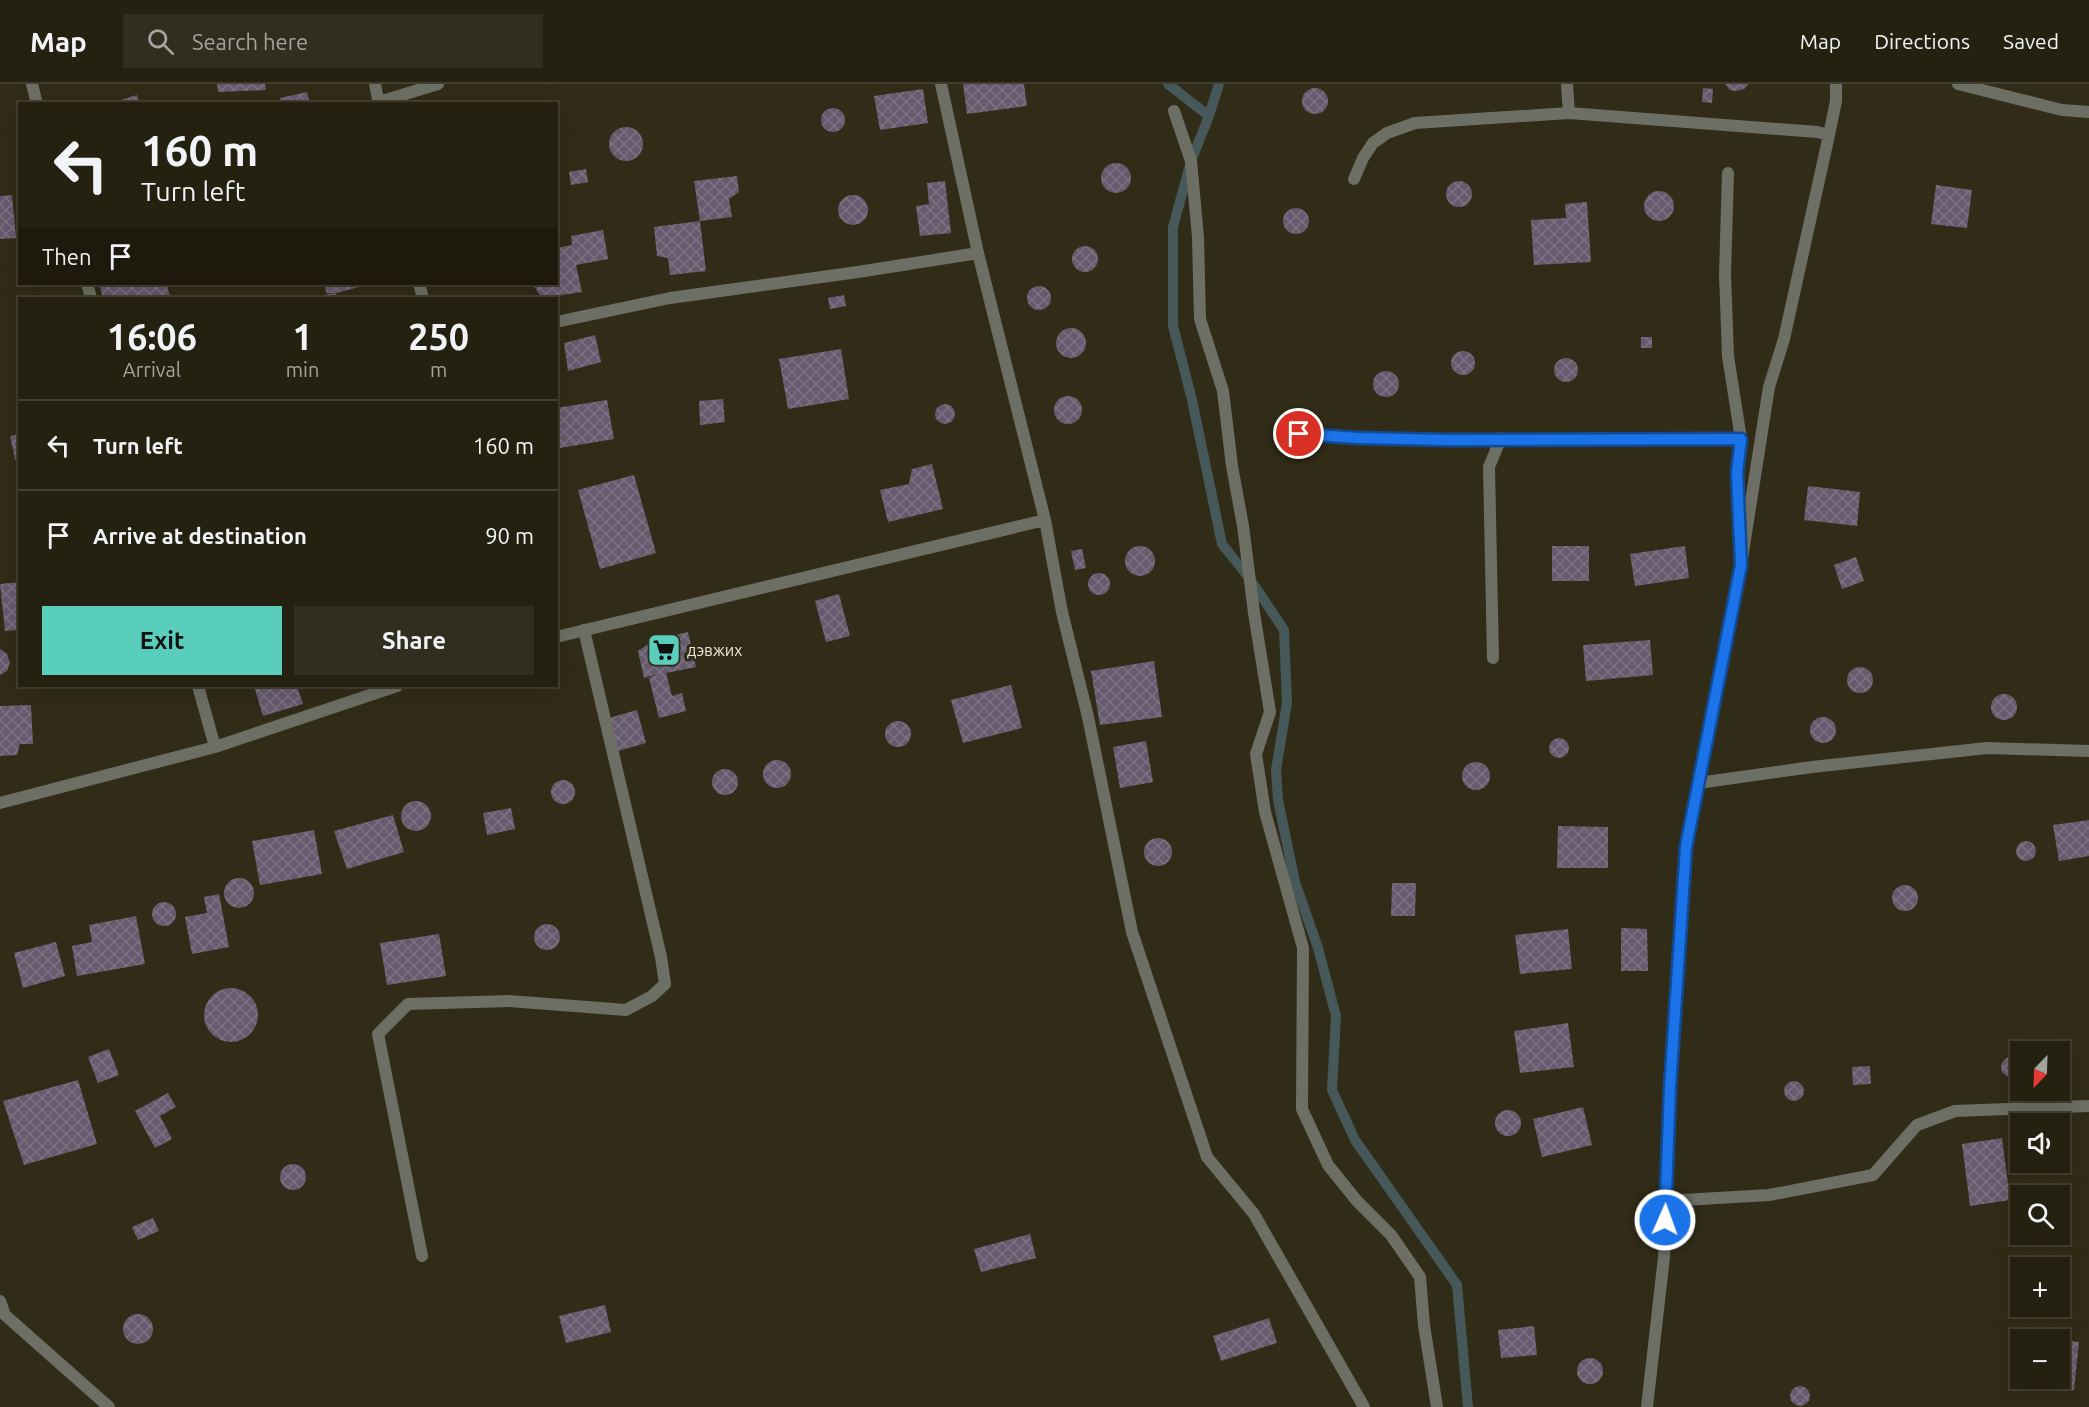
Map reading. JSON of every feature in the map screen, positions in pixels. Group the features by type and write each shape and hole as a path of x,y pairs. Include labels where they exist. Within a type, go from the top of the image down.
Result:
{"street":[{"path":"32,84 36,102"},
{"path":"375,84 379,102"},
{"path":"382,102 438,84"},
{"path":"941,84 978,253 1045,520 1062,612 1088,717 1132,932 1207,1157 1254,1214 1364,1407"},
{"path":"1567,84 1569,113"},
{"path":"1647,1407 1664,1257 1670,1088 1686,847 1741,565 1769,387 1784,339 1836,101 1836,84"},
{"path":"1958,84 2062,110 2089,112"},
{"path":"1174,111 1191,161 1198,237 1200,319 1223,391 1232,466 1270,712 1256,754 1265,812 1303,948 1302,1109 1328,1166 1357,1201 1391,1235 1420,1277 1424,1325 1437,1407"},
{"path":"1354,179 1363,158 1373,143 1386,133 1415,123 1569,113 1817,132 1829,135"},
{"path":"1728,173 1725,274 1728,356 1741,439 1737,472 1741,565"},
{"path":"558,322 670,298 978,253"},
{"path":"1279,433 1359,438 1741,439"},
{"path":"1494,658 1489,467 1501,438"},
{"path":"558,636 1045,520"},
{"path":"422,1256 378,1034 408,1004 509,1001 626,1010 652,996 665,984 661,957 584,630"},
{"path":"198,687 215,747"},
{"path":"0,803 215,747 394,687"},
{"path":"1698,783 1812,767 1987,748 2089,752"},
{"path":"1666,1201 1769,1196 1873,1175 1917,1125 1955,1111 2089,1106"},
{"path":"0,1301 5,1315 109,1407"}],"building":[{"path":"217,84 265,84 266,90 218,92"},
{"path":"963,84 1024,84 1027,106 967,114"},
{"path":"1725,84 1749,84 1744,89 1735,91 1730,90"},
{"path":"1315,88 1324,92 1328,101 1324,110 1315,114 1306,110 1302,101 1306,92"},
{"path":"1703,88 1713,89 1712,103 1702,102"},
{"path":"923,89 928,123 880,130 874,96"},
{"path":"307,92 310,102 281,102 280,98"},
{"path":"137,95 139,102 114,102"},
{"path":"833,108 838,109 844,115 844,125 838,131 833,132 828,131 822,125 821,120 822,115 828,109"},
{"path":"626,127 638,132 643,144 638,156 626,161 614,156 609,144 614,132"},
{"path":"1116,163 1122,164 1130,172 1130,184 1122,192 1116,193 1110,192 1102,184 1101,178 1102,172 1110,164"},
{"path":"586,169 588,182 571,185 569,172"},
{"path":"737,176 739,192 729,199 732,217 700,221 694,181"},
{"path":"945,181 951,233 920,236 916,206 929,204 927,183"},
{"path":"1459,181 1468,185 1472,194 1468,203 1459,207 1450,203 1446,194 1450,185"},
{"path":"1936,185 1972,190 1967,228 1931,224"},
{"path":"1659,191 1665,192 1673,200 1673,212 1665,220 1659,221 1653,220 1645,212 1644,206 1645,200 1653,192"},
{"path":"12,195 16,238 0,239 0,196"},
{"path":"853,195 859,196 867,204 867,216 859,224 853,225 847,224 839,216 838,210 839,204 847,196"},
{"path":"1587,202 1591,262 1534,265 1531,220 1566,218 1565,204"},
{"path":"1296,208 1305,212 1309,221 1305,230 1296,234 1287,230 1283,221 1287,212"},
{"path":"700,221 706,271 670,275 668,258 657,256 654,227"},
{"path":"603,230 608,259 576,265 582,292 541,297 533,285 558,285 558,248 572,245 571,236"},
{"path":"1085,246 1094,250 1098,259 1094,268 1085,272 1076,268 1072,259 1076,250"},
{"path":"99,285 166,285 171,297 103,297"},
{"path":"325,285 367,285 336,293 326,293"},
{"path":"1039,286 1044,287 1050,293 1050,303 1044,309 1039,310 1034,309 1028,303 1027,298 1028,293 1034,287"},
{"path":"336,293 337,297 308,297"},
{"path":"844,295 846,306 830,309 828,298"},
{"path":"1071,328 1082,332 1086,343 1082,354 1071,358 1060,354 1056,343 1060,332"},
{"path":"595,335 601,362 568,371 564,343"},
{"path":"1641,337 1652,337 1652,348 1641,348"},
{"path":"841,349 849,399 788,409 779,359"},
{"path":"1463,351 1472,354 1475,363 1472,372 1463,375 1454,372 1451,363 1454,354"},
{"path":"1566,358 1574,362 1578,370 1574,378 1566,382 1558,378 1554,370 1558,362"},
{"path":"1386,371 1396,374 1399,384 1396,394 1386,397 1376,394 1373,384 1376,374"},
{"path":"1068,396 1078,400 1082,410 1078,420 1068,424 1058,420 1054,410 1058,400"},
{"path":"723,399 725,422 700,425 699,401"},
{"path":"607,400 614,439 560,448 558,408"},
{"path":"945,404 952,407 955,414 952,421 945,424 938,421 935,414 938,407"},
{"path":"18,434 18,464 15,459 10,436"},
{"path":"932,464 943,509 888,522 880,490 909,484 912,469"},
{"path":"634,475 656,553 600,569 578,490"},
{"path":"1808,486 1860,492 1857,526 1804,520"},
{"path":"1140,546 1146,547 1154,555 1154,567 1146,575 1140,576 1134,575 1126,567 1125,561 1126,555 1134,547"},
{"path":"1552,546 1589,546 1589,581 1552,581"},
{"path":"1685,546 1689,578 1635,586 1630,554"},
{"path":"1082,549 1086,568 1075,570 1071,551"},
{"path":"1856,557 1864,581 1842,589 1834,565"},
{"path":"1099,573 1107,576 1110,584 1107,592 1099,595 1091,592 1088,584 1091,576"},
{"path":"18,582 18,630 5,631 0,584"},
{"path":"839,594 850,636 826,642 815,601"},
{"path":"688,632 696,667 666,673 672,696 682,693 686,711 659,718 649,678 659,674 644,678 638,651 656,639"},
{"path":"1650,640 1653,675 1586,681 1583,645"},
{"path":"0,649 7,654 10,663 7,671 0,675"},
{"path":"1154,661 1162,717 1100,725 1091,671"},
{"path":"1860,667 1869,671 1873,680 1869,689 1860,693 1851,689 1847,680 1851,671"},
{"path":"1011,685 1022,728 963,743 951,700"},
{"path":"254,687 297,687 303,704 263,716"},
{"path":"2004,694 2013,698 2017,707 2013,716 2004,720 1995,716 1991,707 1995,698"},
{"path":"31,705 33,744 20,744 17,755 0,756 0,706"},
{"path":"637,710 646,743 618,751 609,718"},
{"path":"1823,717 1832,721 1836,730 1832,739 1823,743 1814,739 1810,730 1814,721"},
{"path":"898,721 907,725 911,734 907,743 898,747 889,743 885,734 889,725"},
{"path":"1559,738 1566,741 1569,748 1566,755 1559,758 1552,755 1549,748 1552,741"},
{"path":"1146,741 1153,782 1120,788 1113,747"},
{"path":"777,760 787,764 791,774 787,784 777,788 767,784 763,774 767,764"},
{"path":"1476,762 1486,766 1490,776 1486,786 1476,790 1466,786 1462,776 1466,766"},
{"path":"725,769 734,773 738,782 734,791 725,795 716,791 712,782 716,773"},
{"path":"563,780 571,784 575,792 571,800 563,804 555,800 551,792 555,784"},
{"path":"416,801 422,802 430,810 430,822 422,830 416,831 410,830 402,822 401,816 402,810 410,802"},
{"path":"511,808 515,829 487,835 483,813"},
{"path":"393,815 404,852 347,869 334,831"},
{"path":"2089,820 2089,856 2059,861 2053,825"},
{"path":"1558,826 1608,827 1608,868 1557,868"},
{"path":"314,830 322,874 260,885 252,841"},
{"path":"1158,838 1168,842 1172,852 1168,862 1158,866 1148,862 1144,852 1148,842"},
{"path":"2026,841 2033,844 2036,851 2033,858 2026,861 2019,858 2016,851 2019,844"},
{"path":"239,878 250,882 254,893 250,904 239,908 228,904 224,893 228,882"},
{"path":"1392,883 1416,883 1415,916 1391,916"},
{"path":"1905,885 1914,889 1918,898 1914,907 1905,911 1896,907 1892,898 1896,889"},
{"path":"219,894 229,947 192,954 185,917 207,913 204,897"},
{"path":"164,902 173,905 176,914 173,923 164,926 155,923 152,914 155,905"},
{"path":"136,916 145,964 77,976 72,946 92,942 89,925"},
{"path":"547,924 556,928 560,937 556,946 547,950 538,946 534,937 538,928"},
{"path":"1621,928 1647,929 1648,971 1621,971"},
{"path":"1568,929 1572,969 1520,974 1515,935"},
{"path":"439,934 446,976 387,985 380,943"},
{"path":"56,942 65,976 23,988 14,953"},
{"path":"226,988 236,988 246,992 254,1000 258,1015 254,1030 246,1038 236,1042 226,1042 216,1038 208,1030 204,1020 204,1010 208,1000 216,992"},
{"path":"1568,1023 1574,1067 1520,1073 1514,1031"},
{"path":"109,1049 119,1075 98,1083 88,1057"},
{"path":"2010,1057 2010,1077 2004,1074 2001,1067"},
{"path":"1870,1066 1871,1084 1853,1085 1852,1067"},
{"path":"78,1080 97,1144 24,1165 3,1101"},
{"path":"1794,1081 1801,1084 1804,1091 1801,1098 1794,1101 1787,1098 1784,1091 1787,1084"},
{"path":"168,1093 176,1107 160,1116 172,1139 155,1148 135,1111"},
{"path":"1583,1107 1592,1145 1542,1157 1533,1119"},
{"path":"1508,1110 1517,1114 1521,1123 1517,1132 1508,1136 1499,1132 1495,1123 1499,1114"},
{"path":"2002,1138 2010,1200 1970,1206 1962,1144"},
{"path":"293,1164 302,1168 306,1177 302,1186 293,1190 284,1186 280,1177 284,1168"},
{"path":"153,1218 159,1231 138,1240 132,1227"},
{"path":"1030,1234 1036,1258 981,1272 974,1249"},
{"path":"605,1305 611,1332 566,1343 559,1316"},
{"path":"138,1314 149,1318 153,1329 149,1340 138,1344 127,1340 123,1329 127,1318"},
{"path":"1269,1318 1277,1343 1221,1361 1213,1336"},
{"path":"1534,1326 1537,1355 1501,1358 1498,1330"},
{"path":"2070,1341 2079,1342 2074,1390 2066,1389 2070,1389"},
{"path":"1590,1358 1599,1362 1603,1371 1599,1380 1590,1384 1581,1380 1577,1371 1581,1362"},
{"path":"1800,1386 1807,1389 1810,1396 1807,1403 1800,1406 1793,1403 1790,1396 1793,1389"}],"waterway":[{"path":"1168,84 1209,116"},
{"path":"1219,84 1191,161 1173,227 1173,326 1192,400 1222,544 1250,579 1284,630 1287,703 1276,770 1278,800 1295,882 1318,948 1336,1016 1332,1090 1355,1140 1457,1285 1468,1407"}],"place":[{"name":"дэвжих","path":"664,650"}],"route":[{"path":"1299,434 1449,440 1501,438 1741,439 1737,472 1741,565 1686,847 1670,1088 1665,1220"}]}
